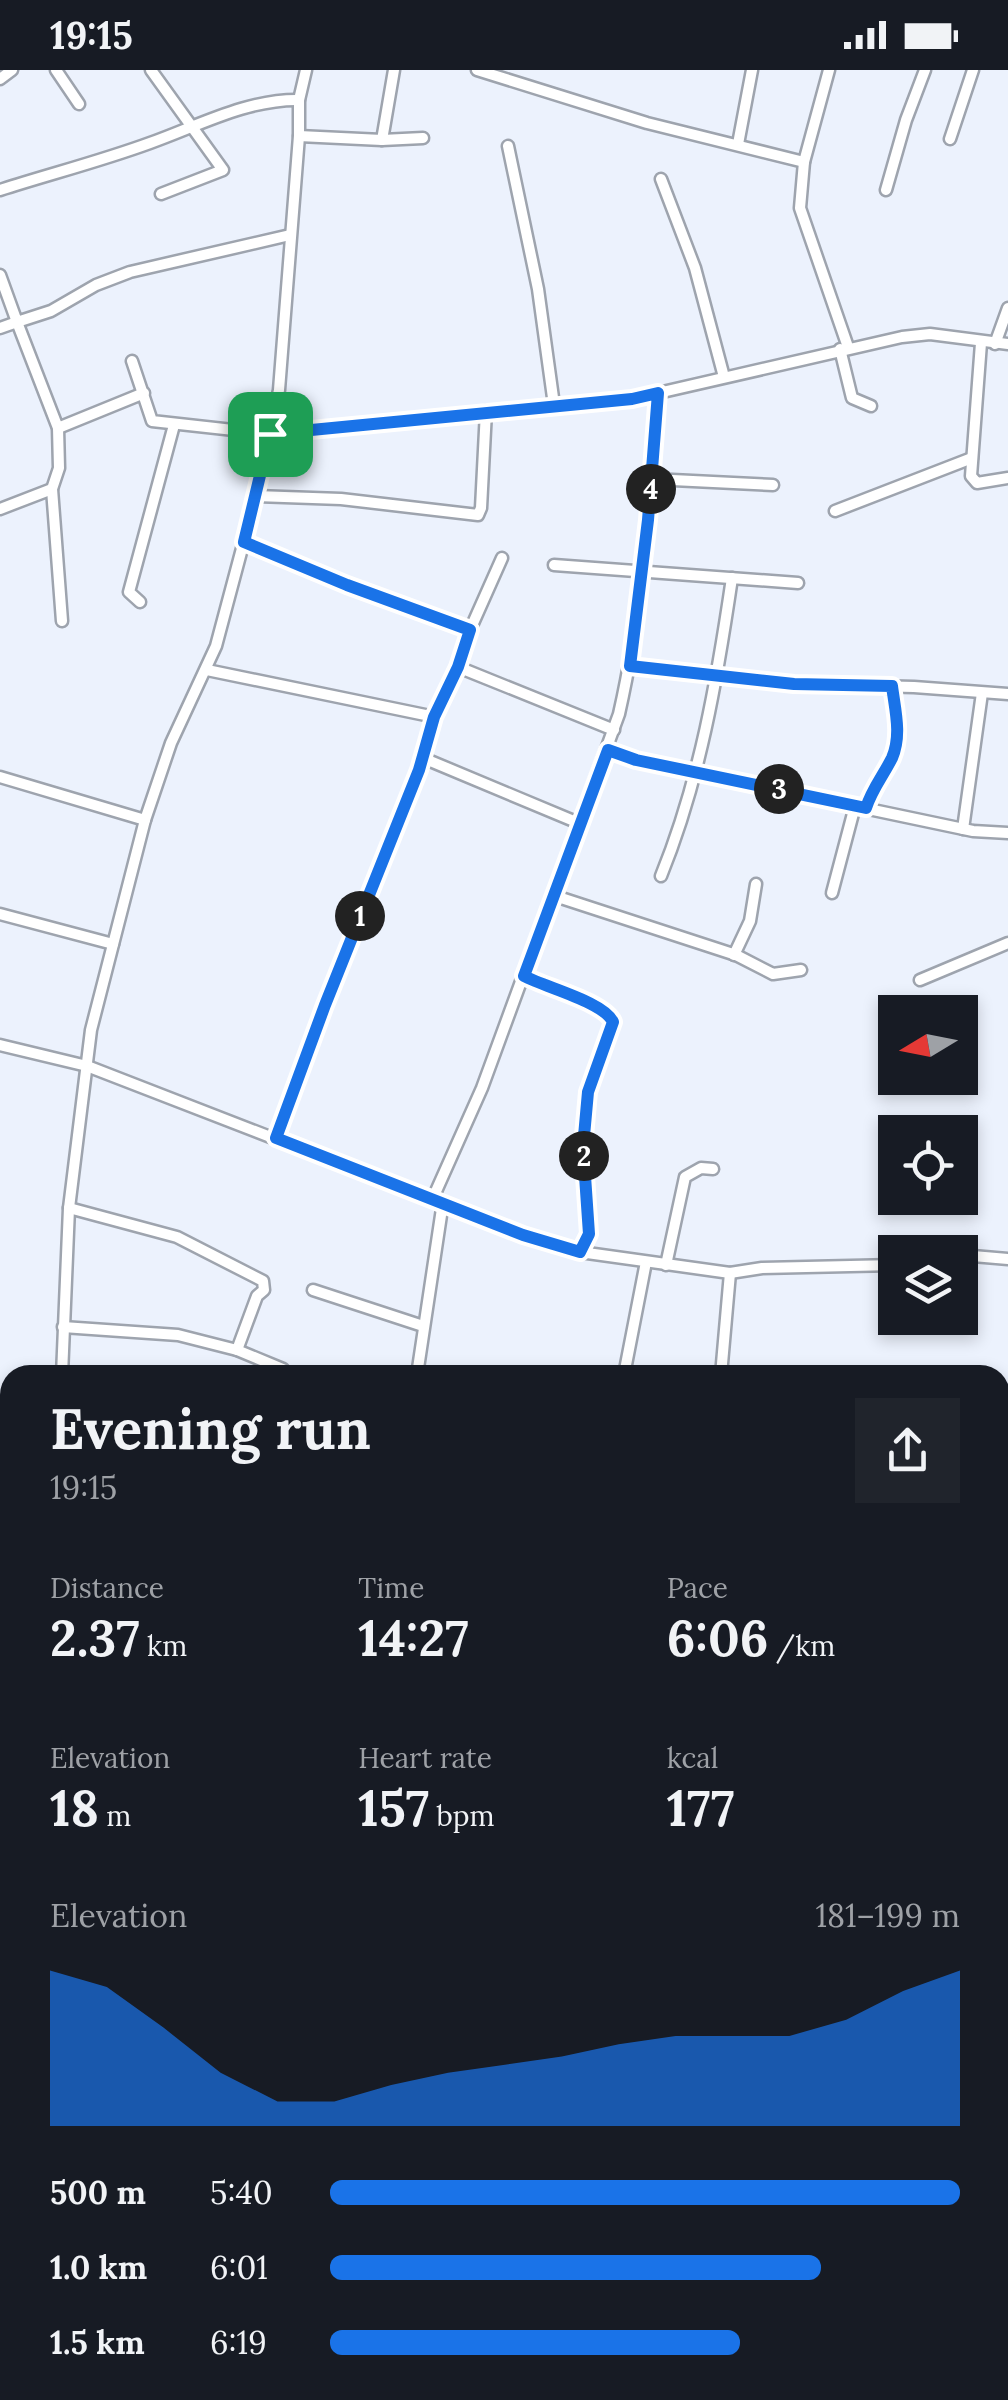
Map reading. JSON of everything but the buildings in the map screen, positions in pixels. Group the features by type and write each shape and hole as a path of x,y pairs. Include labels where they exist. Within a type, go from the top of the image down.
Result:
{"street":[{"path":"0,79 12,70"},
{"path":"56,70 78,104"},
{"path":"150,70 223,170 161,194"},
{"path":"62,1365 69,1208 91,1030 145,820 170,743 208,670 226,616 270,434 279,390 299,100 306,70"},
{"path":"382,140 394,70"},
{"path":"477,70 647,123 804,162"},
{"path":"738,144 752,70"},
{"path":"829,70 804,162 800,208 844,348 852,398 870,406"},
{"path":"886,190 925,70"},
{"path":"950,140 973,70"},
{"path":"0,190 275,99 299,100"},
{"path":"299,136 424,138"},
{"path":"508,146 538,289 554,405"},
{"path":"661,179 694,268 724,377"},
{"path":"0,328 51,310 96,285 130,272 290,235"},
{"path":"0,275 58,428 59,468 52,489 62,621"},
{"path":"995,344 1008,308"},
{"path":"132,361 152,421 270,434 658,393 844,348 930,334 1008,344"},
{"path":"981,342 970,472 973,481 1008,478"},
{"path":"58,428 144,393"},
{"path":"417,1365 438,1200 608,750 630,666 658,393"},
{"path":"256,496 341,499 478,515 486,411"},
{"path":"140,602 129,592 174,425"},
{"path":"835,511 972,458"},
{"path":"652,478 773,484"},
{"path":"0,510 52,489"},
{"path":"244,542 470,630"},
{"path":"276,1138 423,758 434,717 502,558"},
{"path":"554,565 798,583"},
{"path":"661,876 698,772 732,578"},
{"path":"630,666 794,684 1008,694"},
{"path":"458,667 614,730"},
{"path":"208,670 434,717"},
{"path":"832,893 860,807 892,758 898,726 892,686"},
{"path":"963,830 982,693"},
{"path":"608,750 636,760 963,830 1008,833"},
{"path":"423,758 581,824"},
{"path":"0,777 145,820"},
{"path":"734,955 750,921 756,884"},
{"path":"555,896 734,955 773,974 800,970"},
{"path":"0,914 113,944"},
{"path":"920,980 1008,943"},
{"path":"524,976 551,990 595,1004 608,1012 613,1022 588,1092 583,1147 589,1234 580,1252"},
{"path":"0,1045 87,1066 523,1235 580,1252 730,1273 762,1268 878,1265"},
{"path":"666,1265 685,1177 700,1168 713,1169"},
{"path":"69,1208 177,1237 263,1280 264,1290 258,1296 237,1350"},
{"path":"978,1257 1008,1260"},
{"path":"626,1365 646,1262"},
{"path":"721,1365 730,1273"},
{"path":"312,1290 423,1326"},
{"path":"63,1327 178,1335 237,1350 273,1365"}],"route":[{"path":"658,393 648,520 630,666 794,684 892,686 898,726 896,744 866,808 636,760 608,750 524,976 551,990 595,1004 612,1017 614,1028 588,1092 583,1147 589,1234 580,1252 523,1235 276,1138 470,630 244,542 270,434 632,399 658,393"}]}
